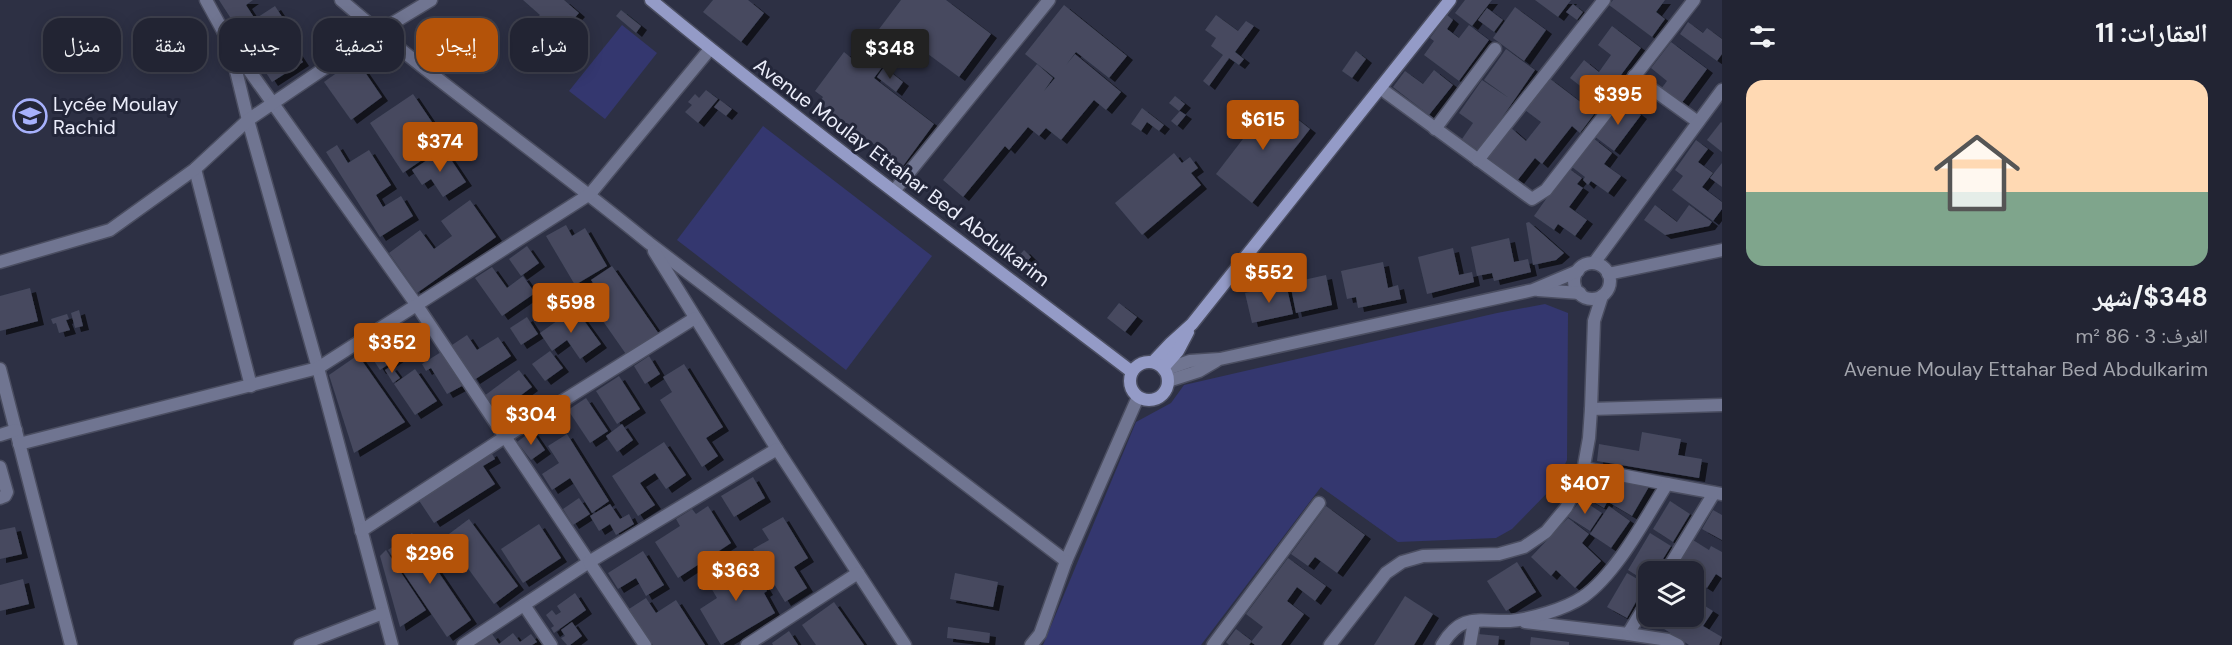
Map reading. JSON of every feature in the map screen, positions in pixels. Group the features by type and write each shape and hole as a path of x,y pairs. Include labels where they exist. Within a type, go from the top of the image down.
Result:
{"street":[{"path":"206,0 219,23"},
{"path":"341,0 362,18"},
{"path":"401,18 431,0"},
{"name":"Avenue Moulay Ettahar Bed Abdulkarim","path":"651,0 710,49 1132,372"},
{"path":"894,191 1048,0"},
{"path":"1330,645 1386,573 1401,561 1424,556 1499,554 1524,547 1546,531 1566,508 1582,477 1584,468 1591,409 1594,321 1602,296 1609,286 1608,274 1600,265 1594,263 1533,290 1220,359 1199,371 1162,370 1142,364 1132,372 1130,383 1138,397 1149,400 1165,393 1162,370 1178,351 1192,324 1450,0"},
{"path":"1478,160 1604,0"},
{"path":"1380,88 1532,199 1546,190 1694,0"},
{"path":"19,444 318,368 590,194 710,49"},
{"path":"1435,129 1494,49"},
{"path":"404,52 590,194 649,243 1066,561"},
{"path":"237,72 248,120 318,368 392,645"},
{"path":"251,72 416,304 645,645"},
{"path":"0,262 110,230 195,169 248,120 319,72"},
{"path":"1634,76 1698,122"},
{"path":"1594,263 1722,90"},
{"path":"195,169 251,386"},
{"path":"649,243 777,449 905,645"},
{"path":"1608,274 1722,250"},
{"path":"1578,271 1575,285 1594,321"},
{"path":"1533,290 1582,295 1594,299 1602,296"},
{"path":"361,531 505,437 695,318"},
{"path":"1,376 71,645"},
{"path":"1031,645 1040,634 1066,561 1138,397"},
{"path":"1591,409 1722,405"},
{"path":"0,435 16,430"},
{"path":"463,645 589,562 777,449"},
{"path":"0,467 7,492 0,498"},
{"path":"1584,468 1718,494 1673,561"},
{"path":"1509,621 1537,616 1581,598 1599,585 1633,539 1667,484"},
{"path":"1213,645 1319,503"},
{"path":"747,645 858,573"},
{"path":"524,605 551,645"},
{"path":"300,645 383,613"},
{"path":"1628,634 1638,618"},
{"path":"1442,645 1448,635 1463,623 1481,619 1628,634 1668,640 1678,645"},
{"path":"1470,645 1474,621"}],"shaded area":[{"path":"622,25 657,53 605,119 569,91 584,72 588,72 588,67"},
{"path":"763,126 932,256 846,370 677,240"},
{"path":"1545,304 1568,313 1567,460 1555,485 1512,529 1496,538 1398,542 1321,487 1201,645 1043,645 1136,422 1171,403 1184,385"}],"building":[{"path":"219,0 253,0 246,5 254,18 231,18"},
{"path":"523,0 564,0 579,13 574,18 537,18 540,15"},
{"path":"713,0 748,0 764,13 741,42 703,12"},
{"path":"901,0 946,0 991,34 959,77 905,37 874,78 934,124 903,166 819,103 823,97 815,91 844,52 855,61"},
{"path":"1465,0 1492,0 1472,26 1455,13"},
{"path":"1535,0 1571,0 1558,17"},
{"path":"1613,0 1665,0 1656,12 1665,19 1652,37 1609,5"},
{"path":"1573,4 1583,12 1577,20 1566,12"},
{"path":"1064,5 1127,56 1109,78 1076,52 1066,65 1075,54 1121,92 1106,110 1094,100 1061,140 1046,128 1039,136 1028,127 1009,150 1005,146 963,197 943,180 1037,64 1053,78 1044,91 1055,78 1025,54"},
{"path":"275,6 283,18 257,18"},
{"path":"1515,7 1546,30 1524,61 1493,38"},
{"path":"1487,8 1503,20 1494,32 1478,20"},
{"path":"621,10 641,26 636,33 616,16"},
{"path":"1216,15 1238,31 1246,21 1254,26 1235,52 1244,59 1239,65 1229,58 1209,86 1203,81 1223,55 1211,46 1216,38 1205,30"},
{"path":"1447,15 1453,20 1447,29 1459,38 1469,25 1489,40 1459,81 1424,55 1434,41 1430,38"},
{"path":"1688,22 1703,33 1707,28 1722,39 1722,54 1717,61 1680,34"},
{"path":"1612,26 1641,48 1601,102 1570,78 1584,60 1599,72 1611,55 1598,45"},
{"path":"1671,42 1707,69 1681,104 1661,89 1667,81 1651,68"},
{"path":"1506,49 1535,70 1479,151 1462,139 1473,123 1459,113 1482,80 1509,98 1484,80"},
{"path":"1356,51 1366,59 1352,78 1342,71"},
{"path":"884,67 903,82 896,92 877,77"},
{"path":"1434,70 1453,85 1429,115 1393,87 1405,71 1423,84"},
{"path":"266,72 288,72 272,82"},
{"path":"338,72 365,72 382,97 351,120 324,82"},
{"path":"1549,78 1595,113 1580,133 1572,126 1542,164 1535,158 1517,181 1487,157 1510,127 1526,141 1541,122 1525,110"},
{"path":"706,90 718,99 698,123 685,112 692,105 688,102 695,94 699,98"},
{"path":"413,94 436,128 412,144 422,160 403,173 370,123"},
{"path":"1175,96 1185,104 1179,111 1169,103"},
{"path":"720,100 732,109 726,116 714,107"},
{"path":"1273,100 1310,129 1252,203 1216,174"},
{"path":"1622,100 1641,115 1614,151 1594,136"},
{"path":"1142,108 1164,125 1159,131 1147,122 1141,131 1131,124"},
{"path":"1180,111 1186,115 1177,126 1171,121"},
{"path":"1722,123 1722,152 1707,140"},
{"path":"1593,138 1612,153 1604,164 1621,176 1608,193 1591,181 1588,185 1583,180 1585,177 1572,167"},
{"path":"1696,140 1708,149 1698,162 1713,173 1702,187 1722,202 1722,209 1713,221 1672,190 1683,176 1675,170"},
{"path":"337,145 348,163 369,150 391,185 376,195 383,207 401,196 413,216 380,237 326,152"},
{"path":"444,149 466,182 443,197 431,179 422,185 412,170"},
{"path":"1174,153 1182,163 1190,157 1198,168 1191,173 1201,185 1142,235 1115,203"},
{"path":"1722,163 1722,187 1710,178"},
{"path":"1568,168 1582,178 1577,184 1583,188 1569,207 1587,220 1575,236 1558,224 1554,230 1534,216"},
{"path":"470,200 496,237 417,293 389,253 420,230 434,249 452,236 441,221"},
{"path":"1655,205 1677,222 1689,205 1712,222 1709,226 1665,235 1644,220"},
{"path":"1529,222 1564,253 1556,260 1533,265 1526,223"},
{"path":"566,225 572,236 585,228 607,266 575,285 546,236"},
{"path":"1509,238 1514,262 1528,259 1531,272 1494,281 1492,273 1477,276 1471,247"},
{"path":"527,246 539,263 521,276 509,259"},
{"path":"1453,248 1459,275 1472,272 1474,282 1427,294 1418,257"},
{"path":"1024,250 1031,257 1024,265 1017,258"},
{"path":"1383,262 1388,288 1398,285 1401,299 1358,308 1356,297 1347,299 1341,271"},
{"path":"612,266 659,334 628,357 591,304 603,296 591,280"},
{"path":"492,267 507,288 523,276 535,293 502,316 475,278"},
{"path":"1326,275 1332,305 1296,313 1290,283"},
{"path":"1286,284 1293,314 1252,323 1245,293"},
{"path":"30,288 38,321 0,331 0,296"},
{"path":"1119,303 1137,317 1125,332 1107,318"},
{"path":"575,308 601,344 580,359 567,340 552,351 540,333"},
{"path":"79,310 83,326 75,328 71,313"},
{"path":"67,314 69,319 66,320 70,330 59,333 56,323 53,324 51,319"},
{"path":"527,317 538,334 521,345 510,328"},
{"path":"391,334 402,355 380,370 367,350"},
{"path":"467,335 477,350 498,337 511,356 474,380 452,345"},
{"path":"550,351 563,368 545,381 532,364"},
{"path":"441,352 462,386 447,394 431,368 426,371 422,364"},
{"path":"358,355 405,422 354,453 329,375"},
{"path":"649,356 660,374 645,384 634,366"},
{"path":"684,364 723,427 706,438 718,456 702,467 660,400 672,392 663,377"},
{"path":"391,366 400,378 393,383 385,370"},
{"path":"415,369 437,401 415,415 394,384"},
{"path":"519,370 532,387 497,413 484,396"},
{"path":"619,376 640,409 617,424 596,391"},
{"path":"586,398 608,431 590,443 568,410"},
{"path":"622,424 633,440 617,452 606,436"},
{"path":"532,431 545,450 531,460 517,442"},
{"path":"1642,432 1681,439 1678,455 1702,459 1699,478 1597,461 1599,444 1639,451"},
{"path":"567,434 609,501 592,513 570,478 552,490 542,474 559,463 548,446"},
{"path":"664,442 686,475 666,489 655,473 640,483 655,505 638,516 612,476"},
{"path":"491,452 495,459 483,466 495,484 434,523 418,499"},
{"path":"1594,474 1619,480 1604,508 1583,496"},
{"path":"753,477 765,498 734,517 721,496"},
{"path":"1623,481 1650,485 1632,516 1610,503"},
{"path":"579,498 590,514 573,525 563,509"},
{"path":"1581,499 1602,513 1590,531 1568,517"},
{"path":"1670,501 1690,514 1673,542 1653,529"},
{"path":"610,504 620,519 629,514 634,524 616,535 610,524 599,531 590,516"},
{"path":"708,506 731,543 678,578 655,542 680,526 676,519 692,509 696,514"},
{"path":"1326,506 1365,535 1337,573 1315,557 1308,566 1291,554"},
{"path":"1609,506 1630,521 1611,548 1590,534"},
{"path":"1713,510 1722,515 1722,540 1702,529"},
{"path":"783,517 808,558 794,567 807,588 785,602 753,549 769,540 762,529"},
{"path":"1568,518 1589,534 1582,543 1601,561 1575,588 1556,570 1551,576 1531,557"},
{"path":"469,519 518,586 494,604 445,537"},
{"path":"539,524 561,558 523,583 501,549"},
{"path":"15,527 22,554 0,559 0,530"},
{"path":"412,533 471,620 447,637 388,550"},
{"path":"1650,533 1671,546 1662,561 1638,561 1638,576 1628,570"},
{"path":"1693,540 1709,550 1711,546 1722,552 1722,578 1716,574 1707,588 1704,586 1704,561 1681,561"},
{"path":"386,550 426,610 400,627 380,556"},
{"path":"643,551 664,585 646,596 636,578 618,589 608,573"},
{"path":"1288,558 1326,586 1315,601 1297,587 1287,601 1304,614 1281,645 1255,645 1251,642 1263,627 1246,614"},
{"path":"743,559 751,574 755,571 767,591 764,593 775,613 721,645 700,609 717,598 707,581"},
{"path":"1517,562 1536,592 1506,611 1487,581"},
{"path":"955,573 998,582 993,607 950,599"},
{"path":"1627,573 1638,579 1638,598 1627,618 1607,607"},
{"path":"23,579 29,604 0,611 0,585"},
{"path":"575,593 586,610 554,633 551,628 554,626 546,615 552,610 556,615 561,612 557,606"},
{"path":"1405,596 1433,614 1414,645 1374,645"},
{"path":"646,598 656,613 676,600 705,645 653,645 629,609"},
{"path":"834,602 864,645 816,645 802,625"},
{"path":"1704,605 1713,611 1704,624"},
{"path":"572,622 582,636 567,645 561,638 565,636 561,630"},
{"path":"948,627 990,633 989,643 947,638"},
{"path":"1661,627 1704,627 1722,637 1719,645 1689,645"},
{"path":"1236,629 1252,641 1249,645 1229,645 1226,642"},
{"path":"789,631 798,645 773,645 772,643"},
{"path":"513,633 520,642 531,634 537,642 532,645 476,645 492,634 499,644"},
{"path":"1478,634 1499,636 1498,645 1476,645"},
{"path":"1531,637 1569,642 1569,645 1530,645"}],"place":[{"name":"Lycée Moulay Rachid","path":"30,116"}]}
